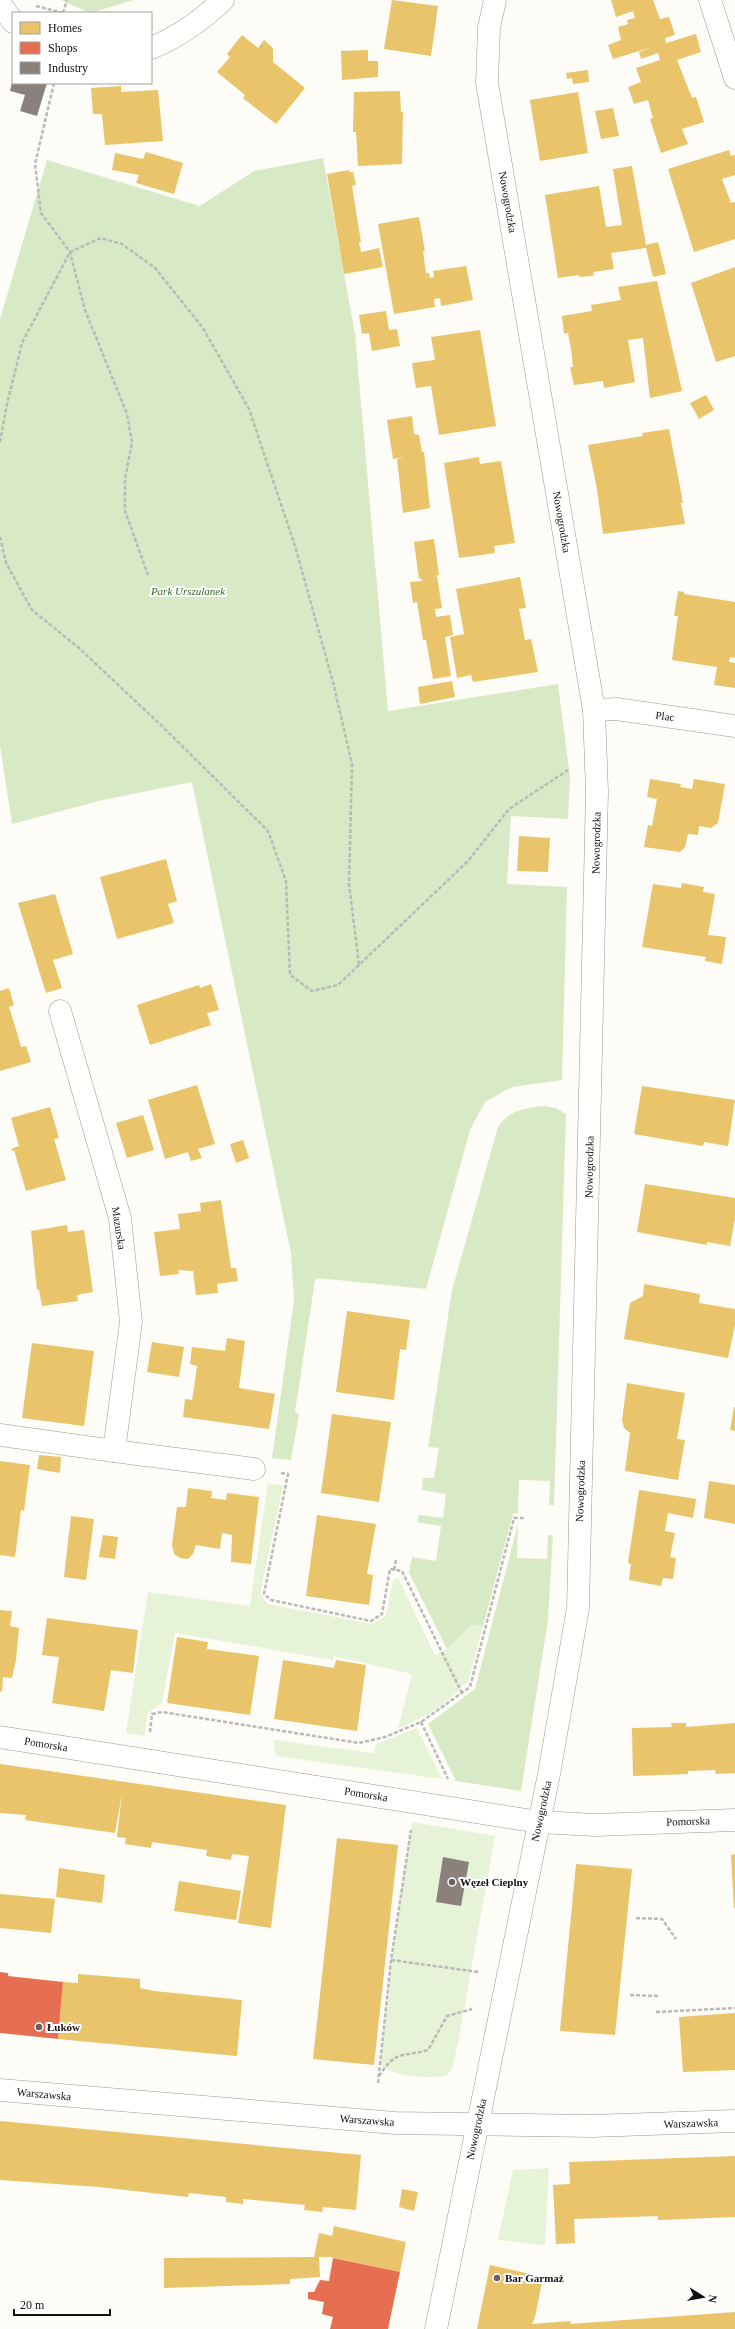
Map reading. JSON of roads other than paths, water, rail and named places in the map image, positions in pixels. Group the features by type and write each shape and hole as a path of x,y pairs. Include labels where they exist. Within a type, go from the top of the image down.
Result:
{"street":[{"path":"152,48 170,40 201,21 223,0"},
{"name":"Nowogrodzka","path":"436,2329 539,1822 578,1608 597,792 594,710 488,83 489,28 494,0"},
{"path":"710,0 735,78"},
{"path":"0,3 12,21"},
{"name":"Plac","path":"594,710 616,709 735,726"},
{"name":"Mazurska","path":"60,1011 120,1218 131,1322 114,1451"},
{"path":"0,1435 254,1469"},
{"name":"Pomorska","path":"0,1737 539,1822 595,1825 735,1820"},
{"name":"Warszawska","path":"0,2090 395,2123 592,2126 735,2121"}],"place":[{"name":"Węzeł Cieplny","path":"452,1882"},
{"name":"Łuków","path":"39,2027"},
{"name":"Bar Garmaż","path":"497,2278"}],"park label":[{"name":"Park Urszulanek","path":"188,591"}]}
